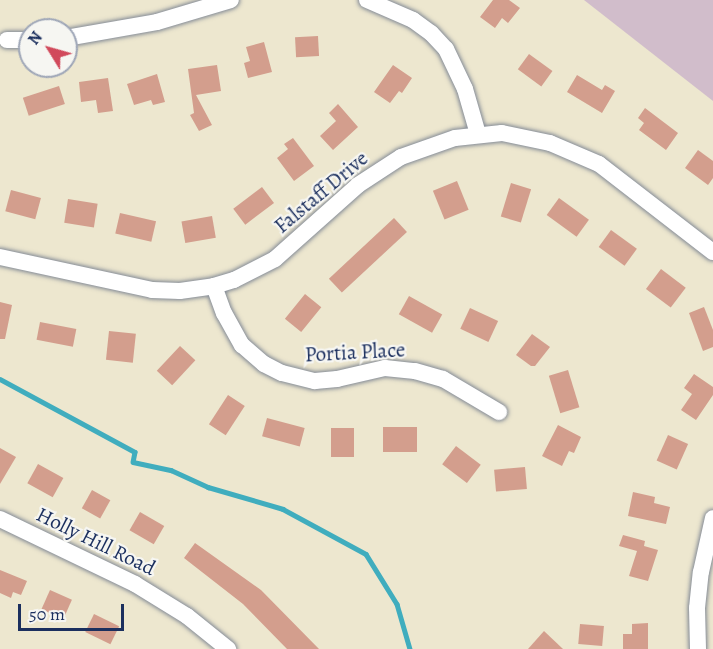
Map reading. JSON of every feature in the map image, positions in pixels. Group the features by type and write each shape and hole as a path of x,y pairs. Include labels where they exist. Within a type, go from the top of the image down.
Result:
{"street":[{"path":"78,36 157,22 231,0"},
{"path":"367,0 413,20 431,33 446,49 465,89 478,134"},
{"path":"7,40 18,40"},
{"name":"Falstaff Drive","path":"0,257 152,290 180,291 214,286 234,280 275,259 377,171 425,147 478,134 502,133 525,137 574,152 619,177 713,252"},
{"name":"Portia Place","path":"214,286 224,313 242,345 264,364 282,373 315,381 385,369 416,371 443,379 499,412"},
{"path":"698,649 699,590 713,518"},
{"name":"Holly Hill Road","path":"0,519 135,584 187,616 228,649"}],"shaded area":[{"path":"584,0 713,0 713,101"}],"building":[{"path":"493,0 509,0 520,8 508,23 502,18 495,28 480,17"},
{"path":"318,36 319,56 296,57 295,37"},
{"path":"264,42 272,72 248,78 244,63 250,61 246,47"},
{"path":"529,54 552,71 541,86 518,69"},
{"path":"217,65 221,91 196,95 212,125 199,131 190,115 194,113 188,69"},
{"path":"393,65 412,78 402,93 399,91 390,103 374,92"},
{"path":"157,74 165,102 153,105 151,100 134,105 127,84"},
{"path":"577,75 602,90 605,85 615,91 602,113 567,92"},
{"path":"108,78 113,111 98,113 96,100 81,102 79,82"},
{"path":"59,86 65,104 29,116 23,98"},
{"path":"338,104 358,127 333,150 320,136 336,121 329,113"},
{"path":"645,108 678,133 666,150 639,130 644,123 638,118"},
{"path":"293,138 314,166 294,181 277,158 288,149 284,144"},
{"path":"698,150 713,161 713,178 708,185 685,168"},
{"path":"457,181 469,210 445,219 433,191"},
{"path":"511,183 531,189 521,223 501,216"},
{"path":"262,187 274,203 245,225 233,209"},
{"path":"11,190 41,198 35,219 5,211"},
{"path":"559,198 589,220 577,237 547,215"},
{"path":"68,199 98,204 94,227 64,223"},
{"path":"120,213 156,221 151,242 115,233"},
{"path":"212,216 216,238 185,243 181,221"},
{"path":"394,218 407,232 342,293 329,279"},
{"path":"611,230 637,249 625,266 599,247"},
{"path":"661,269 686,288 671,308 646,289"},
{"path":"305,294 321,307 301,332 285,319"},
{"path":"409,296 442,314 432,333 399,314"},
{"path":"0,302 12,305 5,339 0,339"},
{"path":"704,307 713,330 713,347 703,351 689,313"},
{"path":"470,308 498,321 488,342 460,329"},
{"path":"40,322 76,329 73,347 37,340"},
{"path":"109,331 136,334 133,363 106,360"},
{"path":"532,334 550,347 535,366 531,366 516,355"},
{"path":"180,346 195,360 172,385 157,371"},
{"path":"568,370 579,407 560,413 549,376"},
{"path":"694,374 713,387 713,395 696,420 681,410 692,394 684,388"},
{"path":"228,395 245,406 226,435 209,424"},
{"path":"267,418 305,428 300,446 262,436"},
{"path":"558,425 581,437 574,453 569,451 562,466 542,456"},
{"path":"383,427 417,427 417,452 383,452"},
{"path":"331,428 354,428 354,457 331,457"},
{"path":"668,435 688,444 677,470 657,461"},
{"path":"456,446 481,465 467,483 442,464"},
{"path":"0,448 16,457 0,484"},
{"path":"38,464 63,478 53,497 27,483"},
{"path":"525,467 527,489 496,492 494,470"},
{"path":"92,490 110,500 100,519 82,508"},
{"path":"633,492 655,497 654,503 670,507 666,524 628,516"},
{"path":"140,512 164,526 154,544 130,530"},
{"path":"623,535 645,541 644,546 658,550 648,581 629,576 637,551 619,546"},
{"path":"195,543 261,590 319,649 287,649 243,604 184,558"},
{"path":"0,570 27,581 21,595 13,592 11,598 0,593"},
{"path":"50,590 72,600 63,619 41,609"},
{"path":"94,614 119,626 110,644 85,632"},
{"path":"648,623 648,649 623,649 623,634 632,634 632,624"},
{"path":"580,624 604,626 602,646 578,644"},
{"path":"544,631 563,649 528,649"}],"waterway":[{"path":"0,379 135,452 133,462 171,470 208,487 283,509 366,554 397,604 410,649"}]}
